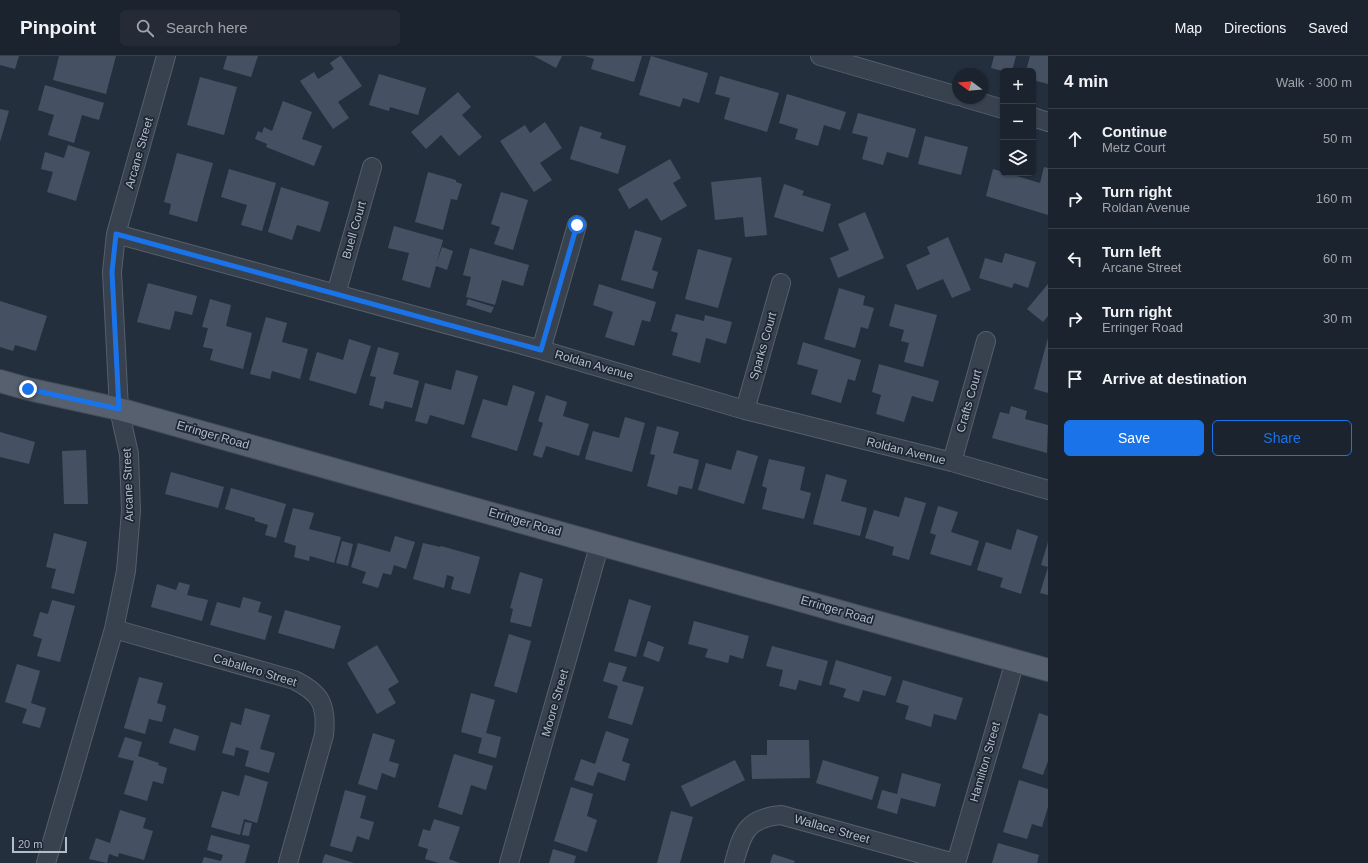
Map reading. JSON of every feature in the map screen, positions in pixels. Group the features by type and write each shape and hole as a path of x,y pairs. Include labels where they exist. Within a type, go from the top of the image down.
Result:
{"main road":[{"name":"Erringer Road","path":"0,381 28,389 119,409 1048,670"}],"street":[{"name":"Arcane Street","path":"46,863 114,629 126,571 131,511 129,454 119,409 112,272 116,234 166,56"},
{"path":"820,56 952,94"},
{"path":"986,104 1000,108"},
{"path":"1036,119 1048,122"},
{"name":"Buell Court","path":"336,294 372,166"},
{"path":"541,350 577,225"},
{"name":"Roldan Avenue","path":"116,234 541,350 745,410 952,462 1048,490"},
{"name":"Sparks Court","path":"745,410 781,283"},
{"name":"Crafts Court","path":"952,462 986,341"},
{"name":"Moore Street","path":"509,863 600,543"},
{"name":"Caballero Street","path":"114,629 294,680 309,688 321,701 326,717 324,735 288,863"},
{"name":"Hamilton Street","path":"955,863 1016,661"},
{"name":"Wallace Street","path":"734,863 745,832 755,822 767,816 781,815 955,863"}],"building":[{"path":"0,56 19,56 15,69 0,65"},
{"path":"59,56 116,56 106,94 53,80"},
{"path":"227,56 258,56 251,77 223,69"},
{"path":"340,56 362,86 338,102 349,118 333,129 300,81 314,72 318,79 334,69 330,63"},
{"path":"534,56 562,56 556,68"},
{"path":"585,56 642,56 634,82 591,69 594,59"},
{"path":"651,56 708,73 699,103 683,98 680,107 639,95"},
{"path":"994,56 1016,56 1013,68 1000,68 1000,70 991,68"},
{"path":"1030,56 1048,56 1048,84 1036,81 1036,68 1027,68"},
{"path":"379,74 426,88 418,115 390,107 389,111 369,105"},
{"path":"720,76 779,93 767,132 724,119 730,98 715,94"},
{"path":"200,77 237,87 224,135 187,125"},
{"path":"45,85 104,103 99,120 82,115 74,143 48,135 54,115 38,110"},
{"path":"458,92 471,107 462,115 482,137 459,156 441,135 426,149 411,132"},
{"path":"787,94 846,112 840,130 824,125 818,146 795,139 798,129 779,123"},
{"path":"283,101 312,112 302,139 322,146 314,166 266,147 267,144 255,139 258,131 262,133 264,127 272,131"},
{"path":"0,109 9,111 0,142"},
{"path":"858,113 916,129 908,158 887,152 883,165 862,159 868,137 852,133"},
{"path":"545,122 562,148 540,163 552,180 534,192 500,141 525,125 530,133"},
{"path":"580,126 602,133 600,138 626,146 618,174 570,159"},
{"path":"925,136 968,147 961,175 918,164"},
{"path":"68,145 90,152 76,201 47,192 53,172 41,169 45,152 64,158"},
{"path":"177,153 213,163 197,222 169,214 171,204 164,202"},
{"path":"670,159 681,178 673,183 687,206 661,221 647,198 629,209 618,189"},
{"path":"1044,167 1048,168 1048,215 986,196 993,169 1000,171 1000,176 1016,176 1040,183"},
{"path":"229,169 276,183 262,231 241,225 247,205 221,197"},
{"path":"428,172 456,180 456,182 462,184 457,200 451,199 443,230 415,222"},
{"path":"761,177 767,235 745,237 743,217 715,220 711,182"},
{"path":"784,184 804,191 802,195 831,204 823,232 774,217"},
{"path":"281,187 329,202 320,232 297,225 292,240 268,232"},
{"path":"501,192 528,200 513,250 494,244 500,227 491,224"},
{"path":"865,212 884,258 838,278 830,258 849,250 838,224"},
{"path":"394,226 443,240 436,265 442,247 453,251 447,270 436,266 430,288 402,280 409,253 388,248"},
{"path":"635,230 662,238 652,270 658,272 653,289 621,280"},
{"path":"948,237 971,290 952,298 943,279 917,290 906,265 930,254 927,247"},
{"path":"470,248 529,265 523,286 502,280 495,305 466,297 471,277 463,275"},
{"path":"698,249 732,258 718,308 685,299"},
{"path":"1005,253 1036,262 1028,288 1014,283 1012,288 979,278 985,258 1002,263"},
{"path":"148,283 197,296 192,315 175,311 170,330 137,322"},
{"path":"599,284 656,302 650,322 642,320 634,346 605,337 613,312 593,305"},
{"path":"1048,284 1048,316 1043,322 1027,309"},
{"path":"839,288 865,296 863,305 874,308 868,329 861,327 855,348 824,339"},
{"path":"210,299 231,305 226,326 252,333 243,369 210,360 213,349 203,347 208,328 202,327"},
{"path":"468,299 494,307 491,313 466,305"},
{"path":"0,301 47,316 36,351 15,345 13,351 0,347"},
{"path":"895,304 937,315 923,367 904,362 909,343 901,341 904,330 889,326"},
{"path":"676,314 704,321 705,315 732,322 726,344 706,338 700,363 672,355 678,333 671,331"},
{"path":"266,317 287,323 282,342 308,349 300,379 272,371 270,379 250,374"},
{"path":"1048,338 1048,393 1034,389"},
{"path":"349,339 371,346 356,394 309,380 317,352 343,360"},
{"path":"803,342 861,360 855,381 848,379 841,403 811,394 818,370 797,364"},
{"path":"378,347 399,353 393,374 419,381 412,408 385,401 383,409 369,405 376,377 370,376"},
{"path":"879,364 939,381 933,402 912,396 904,422 876,414 881,395 872,392"},
{"path":"456,370 478,376 464,425 430,415 427,424 415,421 425,383 451,390"},
{"path":"513,385 535,392 517,451 471,437 483,399 507,406"},
{"path":"546,395 567,402 563,416 589,424 579,456 546,446 542,458 533,455 543,423 538,421"},
{"path":"1011,406 1027,411 1025,419 1048,425 1047,453 992,438 1000,412 1009,414"},
{"path":"625,417 645,423 632,472 585,459 593,431 619,438"},
{"path":"657,426 679,432 673,453 699,460 692,489 679,486 677,495 647,486 655,455 650,454"},
{"path":"0,432 35,442 29,464 0,457"},
{"path":"86,450 88,504 64,504 62,451"},
{"path":"737,450 758,456 744,504 698,490 706,463 731,470"},
{"path":"769,459 805,467 800,490 811,493 804,519 762,509 767,488 762,486"},
{"path":"171,472 224,487 218,508 165,494"},
{"path":"826,474 847,480 841,501 867,508 860,536 813,524"},
{"path":"231,488 286,504 276,538 265,535 268,525 255,521 255,518 225,509"},
{"path":"905,497 926,503 909,560 892,555 894,547 865,538 874,510 899,517"},
{"path":"938,506 958,512 951,532 979,541 971,566 930,554 936,535 930,533"},
{"path":"293,508 314,513 309,529 341,537 334,563 310,556 309,561 294,557 296,546 284,542"},
{"path":"1017,529 1038,536 1021,594 1000,587 1003,578 977,570 986,542 1011,550"},
{"path":"54,533 87,542 74,594 51,588 56,569 46,567"},
{"path":"395,536 415,542 406,569 394,565 391,575 383,573 378,588 362,583 366,572 351,567 358,543 390,552"},
{"path":"342,541 353,544 348,566 336,563"},
{"path":"1048,542 1048,567 1041,565"},
{"path":"423,543 441,546 480,557 470,594 451,589 454,577 447,575 444,588 413,579"},
{"path":"1048,567 1048,595 1040,593"},
{"path":"520,572 543,579 531,627 510,622 513,609 510,608"},
{"path":"179,582 190,585 187,595 208,600 202,621 151,607 157,584 176,590"},
{"path":"243,597 261,602 258,612 272,616 265,640 210,625 217,602 240,608"},
{"path":"629,599 651,606 636,657 614,651"},
{"path":"52,600 75,606 60,662 37,656 42,639 33,636 40,612 48,614"},
{"path":"285,610 341,626 334,649 278,633"},
{"path":"694,621 749,636 743,659 730,655 728,663 705,657 708,649 688,644"},
{"path":"509,634 531,641 517,693 494,686"},
{"path":"648,641 664,647 659,662 643,656"},
{"path":"377,645 399,682 388,689 396,703 377,714 347,663"},
{"path":"772,646 828,661 821,686 799,680 796,690 779,686 783,670 766,666"},
{"path":"836,660 892,677 885,696 863,690 859,702 843,697 846,689 829,684"},
{"path":"609,662 627,667 622,681 644,687 632,725 608,718 618,686 603,681"},
{"path":"17,664 40,671 31,703 46,708 40,728 22,723 27,709 5,702"},
{"path":"139,677 163,683 157,703 166,706 162,722 149,719 145,734 124,728"},
{"path":"903,680 963,698 956,720 934,714 931,727 905,719 909,706 896,702"},
{"path":"471,693 495,700 486,733 501,737 496,758 478,753 482,738 461,732"},
{"path":"245,708 270,715 260,749 275,753 269,773 245,766 249,751 236,747 234,756 222,753 231,722 241,725"},
{"path":"1039,713 1048,716 1048,761 1043,775 1022,768"},
{"path":"174,728 199,736 195,751 169,743"},
{"path":"606,731 629,739 622,761 630,764 625,781 598,772 593,786 574,780 581,759 595,764"},
{"path":"373,733 395,740 389,761 399,764 395,778 382,773 377,790 358,784"},
{"path":"125,737 142,742 138,756 159,763 158,765 167,768 163,784 153,781 147,801 124,794 134,761 118,757"},
{"path":"767,740 809,740 810,778 752,779 751,755 767,755"},
{"path":"454,754 493,766 486,790 471,785 462,815 438,807"},
{"path":"735,760 745,780 691,807 681,786"},
{"path":"823,760 879,777 872,800 816,783"},
{"path":"902,773 941,784 935,807 901,798 897,814 877,808 882,790 897,794"},
{"path":"245,775 268,782 257,823 244,819 240,835 211,827 222,791 239,796"},
{"path":"1019,780 1048,789 1048,807 1042,827 1032,824 1027,839 1003,832"},
{"path":"571,787 593,794 587,816 597,820 587,852 554,841"},
{"path":"345,790 366,796 360,818 374,822 369,840 357,836 352,852 330,846"},
{"path":"120,810 146,818 143,828 153,831 144,860 119,853 118,857 109,854 107,863 89,859 96,838 110,843"},
{"path":"671,811 693,817 680,863 657,863"},
{"path":"434,819 460,827 449,859 460,863 439,863 425,859 428,849 418,846 423,829 430,831"},
{"path":"245,822 252,823 249,836 242,835"},
{"path":"211,835 250,845 245,863 202,863 204,857 221,861 223,855 207,850"},
{"path":"998,843 1039,855 1037,863 992,863"},
{"path":"553,849 576,856 574,863 549,863"},
{"path":"325,854 354,863 322,863"},
{"path":"773,854 795,861 794,863 770,863"}],"route":[{"path":"28,389 119,409 112,272 116,234 541,350 577,225"}]}
